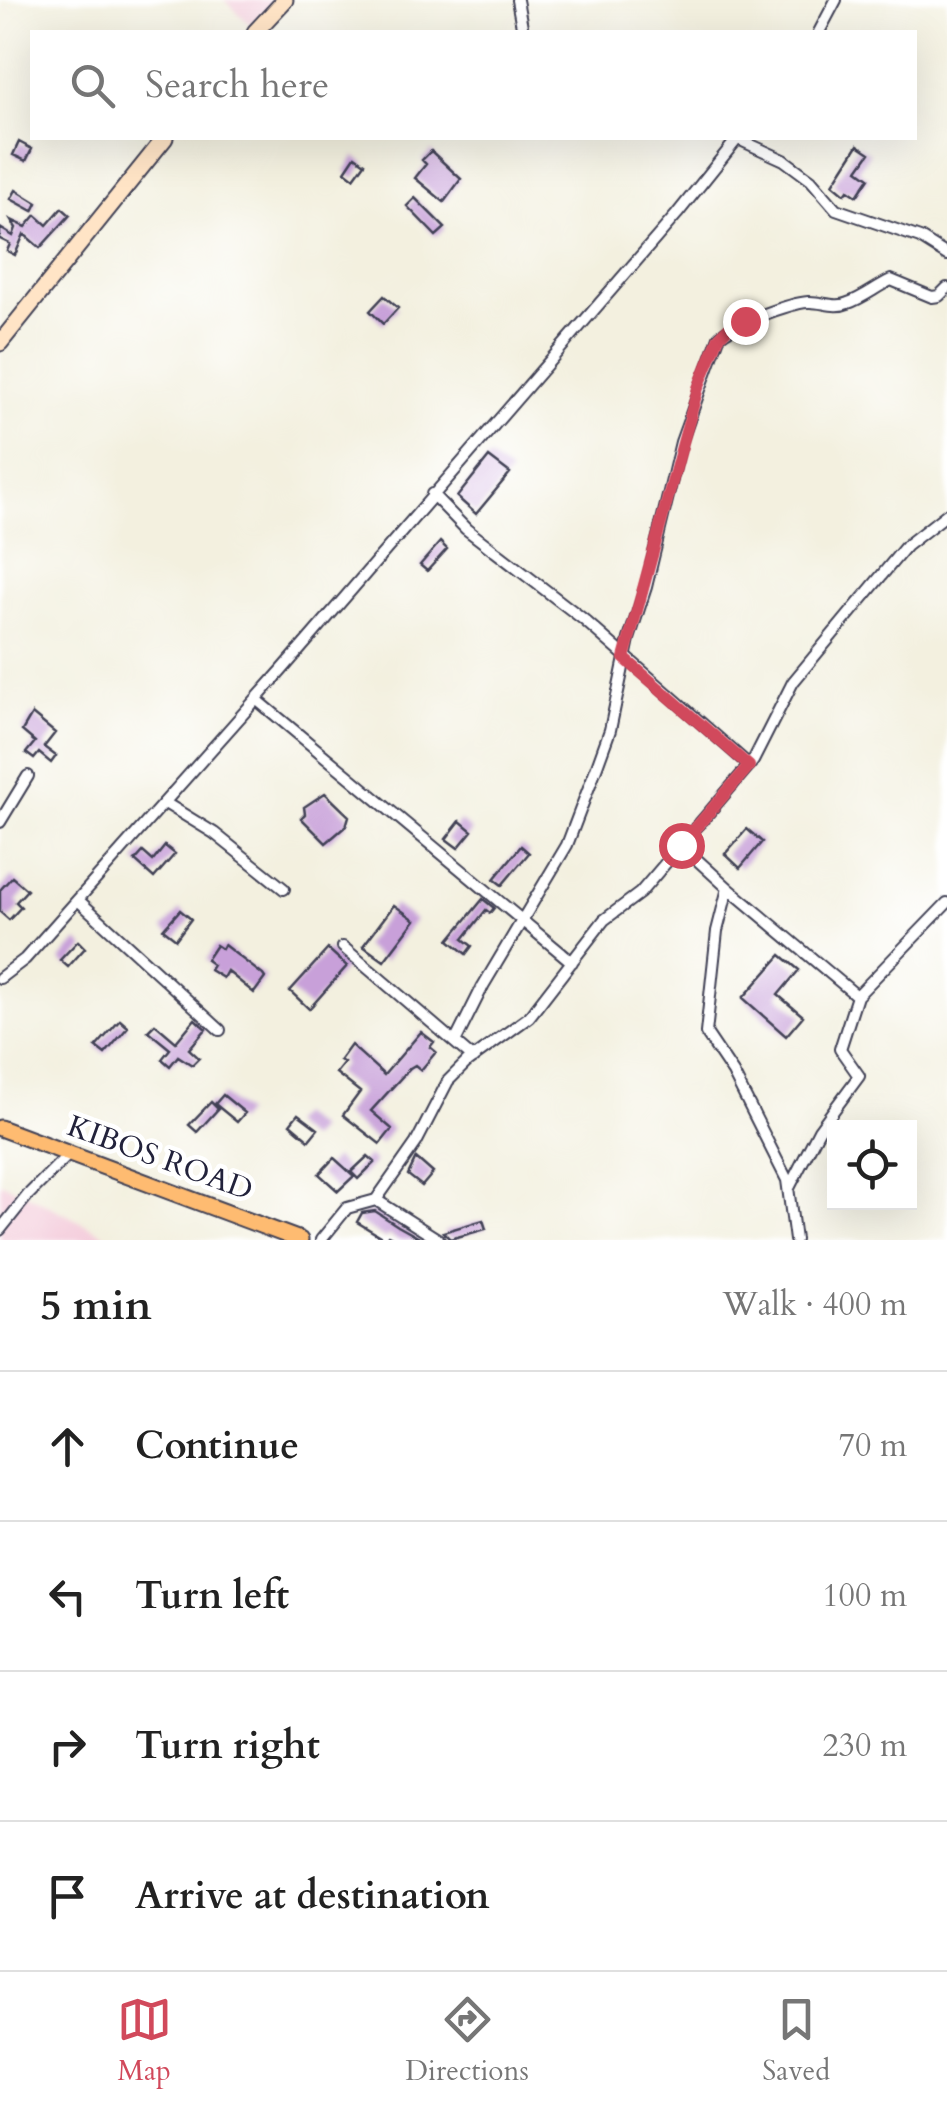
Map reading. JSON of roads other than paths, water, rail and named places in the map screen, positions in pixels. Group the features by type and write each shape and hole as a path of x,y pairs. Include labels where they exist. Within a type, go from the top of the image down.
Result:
{"main road":[{"path":"257,30 284,0"},
{"path":"0,342 163,140"},
{"name":"KIBOS ROAD","path":"0,1128 300,1240"}],"street":[{"path":"518,0 523,30"},
{"path":"820,30 836,0"},
{"path":"0,978 25,960 256,699 686,203 735,140"},
{"path":"760,143 811,180 836,208 920,238 947,255"},
{"path":"455,1042 483,986 567,845 610,730 624,674 624,658 657,546 681,442 719,337 745,321 808,302 848,303 890,280 932,297 947,288"},
{"path":"432,494 484,544 582,619 749,766"},
{"path":"321,1240 348,1208 376,1200 416,1143 439,1095 457,1072 529,1017 604,920 640,893 749,766 793,682 846,616 898,555 947,514"},
{"path":"256,699 572,962"},
{"path":"0,822 28,776"},
{"path":"164,803 214,833 284,888"},
{"path":"681,845 856,996"},
{"path":"728,888 717,931 706,1033 732,1073 790,1188 795,1240"},
{"path":"78,900 220,1030"},
{"path":"790,1188 819,1130 859,1076 840,1048 856,996 947,903"},
{"path":"342,947 474,1058"},
{"path":"0,1230 69,1154"},
{"path":"376,1200 439,1240"}]}
